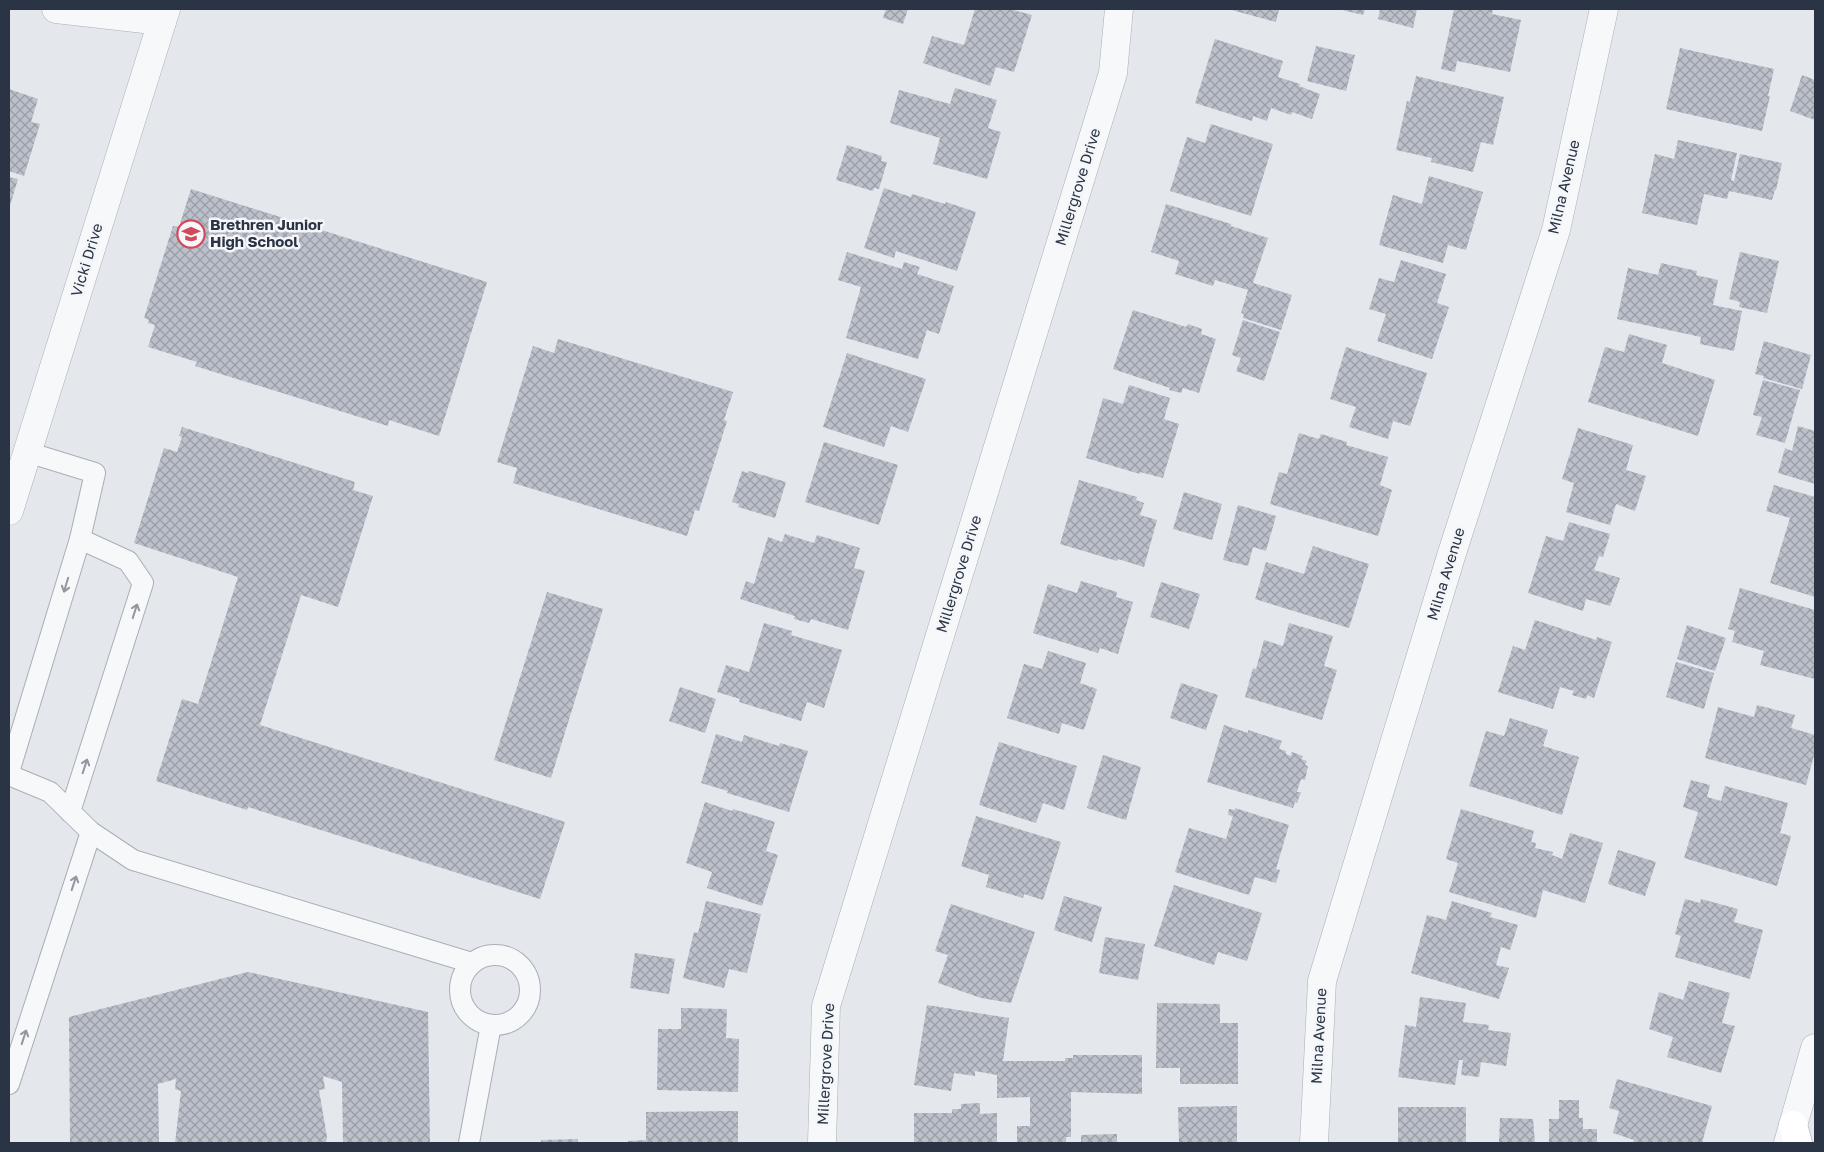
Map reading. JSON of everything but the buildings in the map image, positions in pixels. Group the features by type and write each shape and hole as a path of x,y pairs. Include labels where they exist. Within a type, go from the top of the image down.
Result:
{"street":[{"path":"56,9 164,15"},
{"name":"Millergrove Drive","path":"822,1143 826,1006 1113,73 1119,9"},
{"name":"Milna Avenue","path":"1314,1143 1322,981 1449,562 1556,230 1604,9"},
{"name":"Vicki Drive","path":"9,510 164,15"},
{"path":"1793,1137 1815,1048"}],"lane":[{"path":"27,452 95,473 80,539 9,773 50,792 91,832 133,860 472,963"},
{"path":"70,812 143,584 128,561 80,539"},
{"path":"9,1084 91,832"},
{"path":"493,955 505,956 516,961 524,969 529,980 528,1002 522,1013 514,1020 503,1025 491,1025 470,1015 464,1006 461,995 461,983 465,972 472,963 482,957 493,955"},
{"path":"469,1143 491,1025"}],"place":[{"name":"Brethren Junior High School","path":"191,234"}]}
